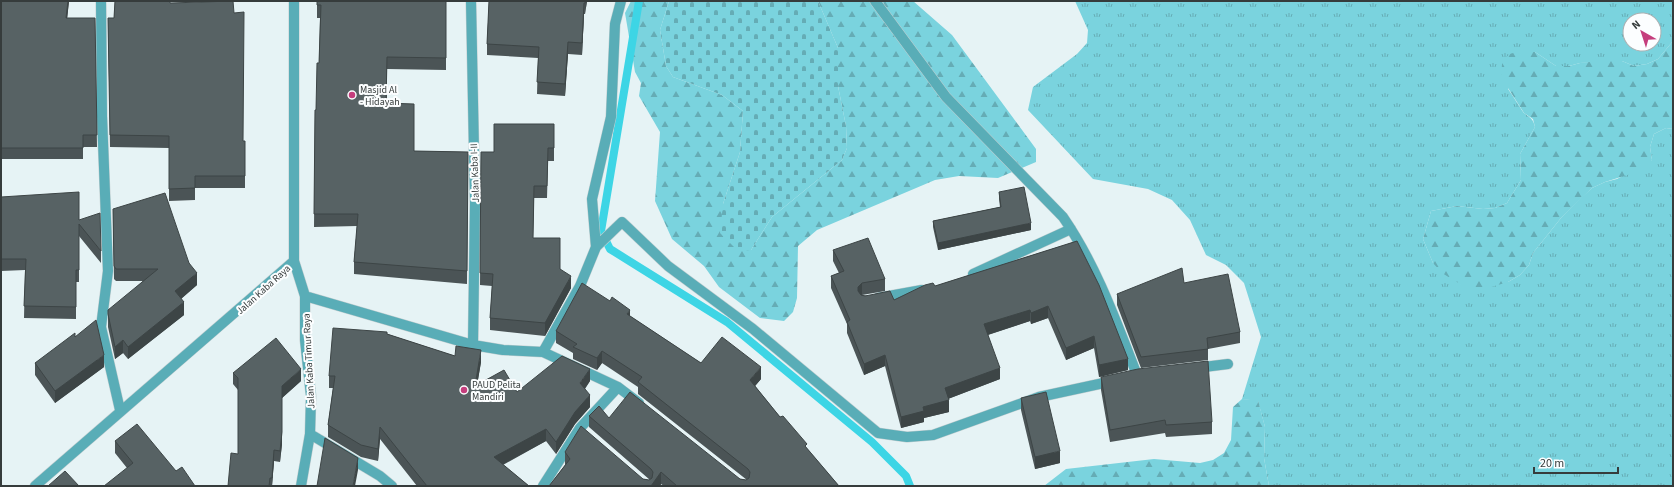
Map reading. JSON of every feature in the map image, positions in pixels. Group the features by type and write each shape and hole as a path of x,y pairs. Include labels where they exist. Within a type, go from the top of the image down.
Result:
{"street":[{"path":"101,1 102,116 108,271 101,327 120,410"},
{"name":"Jalan Kaba Raya","path":"35,486 120,410 249,302 294,262 294,1"},
{"name":"Jalan Kaba I-II","path":"471,1 475,202 472,345"},
{"path":"598,245 592,199 611,117 615,24 621,1"},
{"path":"543,352 580,286 598,245 622,222 668,266 753,329 878,433 907,437 934,435 1039,398 1133,376 1110,303 1071,229 1063,218 946,97 875,1"},
{"path":"962,278 984,271 1071,229"},
{"name":"Jalan Kaba Timur Raya","path":"294,262 305,296 305,340 311,396 310,434 301,486"},
{"path":"872,300 933,287"},
{"path":"305,296 472,345 503,350 543,352 618,387 649,411"},
{"path":"1182,370 1228,364"},
{"path":"543,486 583,430 618,387"},
{"path":"310,434 380,476 392,486"}],"green space":[{"path":"631,1 669,1 660,30 666,66 673,77 722,95 743,111 740,152 723,204 751,250 772,217 842,160 847,148 846,126 838,86 838,48 818,1 913,1 952,35 1036,149 1036,162 998,178 959,176 935,180 817,230 798,246 797,298 793,312 784,321 760,318 719,287 704,266 672,239 655,201 660,132 639,96 641,83 635,72 625,13"},
{"path":"669,1 818,1 838,48 838,86 846,126 847,148 842,160 772,217 751,250 738,251 720,233 723,204 740,152 743,111 722,95 673,77 666,66 660,30"},
{"path":"1075,1 1673,1 1673,41 1658,59 1647,64 1634,66 1622,61 1556,66 1535,52 1508,89 1523,112 1530,117 1535,127 1520,154 1521,180 1507,203 1495,208 1483,209 1457,206 1431,211 1423,239 1433,263 1508,282 1520,275 1529,265 1533,253 1561,218 1582,197 1592,188 1605,182 1617,179 1652,160 1650,147 1654,134 1666,128 1673,129 1673,486 1269,486 1264,458 1265,427 1258,401 1242,399 1261,337 1244,283 1226,265 1206,255 1190,220 1172,200 1148,189 1093,179 1028,110 1033,87 1077,54 1087,43 1088,30"},
{"path":"1673,41 1673,129 1666,128 1654,134 1650,147 1652,160 1643,170 1605,182 1592,188 1561,218 1533,253 1529,265 1520,275 1508,282 1481,290 1468,288 1442,273 1433,263 1423,239 1431,211 1457,206 1483,209 1495,208 1507,203 1521,180 1520,154 1535,127 1533,119 1524,113 1501,77 1502,64 1509,54 1522,51 1535,52 1556,66 1569,66 1580,63 1608,60 1622,61 1634,66 1647,64 1658,59"},
{"path":"1242,399 1258,400 1265,427 1264,458 1269,486 1044,486 1066,469 1154,459 1200,463 1213,460 1224,453 1231,440 1233,407"}],"building":[{"path":"1,1 68,1 66,18 95,18 97,135 83,135 83,148 1,148"},
{"path":"115,1 170,1 170,3 233,1 234,13 244,12 243,141 245,141 245,176 195,176 195,188 169,189 169,136 110,135 108,18 114,18"},
{"path":"317,1 446,1 446,58 387,57 386,103 414,104 414,151 468,152 467,271 354,262 358,214 314,214 315,110 317,63 319,63 321,5 317,5"},
{"path":"489,1 586,1 584,3 582,43 568,42 565,84 537,82 539,47 487,44"},
{"path":"494,124 554,124 554,148 548,148 547,186 534,186 533,238 560,238 560,269 571,276 545,323 490,318 493,274 480,273 481,152 494,152"},
{"path":"1024,187 1031,223 938,243 933,221 1001,207 999,192"},
{"path":"79,192 79,220 100,213 101,251 79,224 79,270 76,270 76,307 24,306 26,259 1,259 1,197"},
{"path":"165,193 189,263 197,273 175,291 184,302 128,347 123,340 115,347 108,310 158,269 116,269 114,266 113,209"},
{"path":"868,238 885,279 862,283 858,287 858,291 861,295 865,296 890,291 894,300 925,285 933,283 935,286 1077,241 1099,285 1128,359 1099,365 1094,336 1066,348 1048,306 1031,313 1030,310 984,324 1000,368 945,388 949,400 923,407 924,411 901,417 885,355 864,364 847,322 850,320 831,276 844,271 833,250"},
{"path":"1182,268 1184,283 1228,274 1240,332 1207,338 1208,349 1141,357 1117,294"},
{"path":"582,283 610,301 612,297 630,310 627,314 701,363 722,337 761,367 750,380 780,417 783,416 807,444 805,446 839,486 677,486 661,472 651,486 549,486 570,459 565,452 581,426 643,479 649,480 652,478 653,472 651,469 589,416 599,406 609,418 630,392 740,479 746,480 749,478 750,472 638,382 642,377 602,351 597,358 573,347 577,344 556,331"},
{"path":"96,320 104,355 55,391 35,363 75,333 75,337"},
{"path":"333,328 387,332 387,334 455,356 456,346 481,350 475,386 504,370 517,392 562,356 590,369 580,383 590,395 575,412 556,442 546,429 494,457 529,486 427,486 380,427 378,449 361,445 328,425 335,376 329,376"},
{"path":"276,338 301,369 282,386 282,432 280,451 274,450 272,478 270,478 269,486 228,486 231,453 238,454 238,378 233,373"},
{"path":"1208,361 1212,422 1166,425 1165,420 1110,430 1101,377 1138,369"},
{"path":"1046,392 1060,451 1035,457 1021,398"},
{"path":"137,424 176,471 182,467 195,486 104,486 133,463 115,441"},
{"path":"325,438 358,458 353,486 317,486"},
{"path":"65,471 79,486 48,486"}],"waterway":[{"path":"639,1 601,231 610,249 727,322 872,442 906,476 910,486"}],"place":[{"name":"Masjid Al - Hidayah","path":"352,95"},
{"name":"PAUD Pelita Mandiri","path":"464,390"}]}
